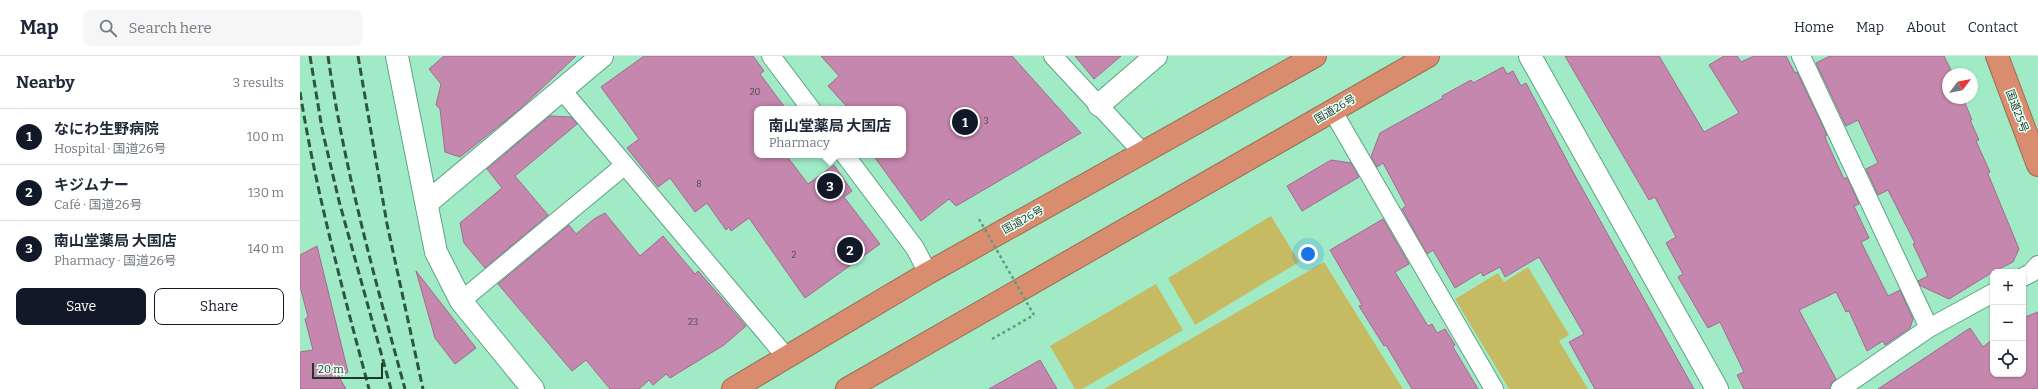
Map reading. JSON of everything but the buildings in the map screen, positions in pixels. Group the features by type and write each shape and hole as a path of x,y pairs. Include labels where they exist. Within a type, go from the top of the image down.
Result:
{"highway":[{"name":"国道26号","path":"734,389 928,273 1143,154 1315,56"},
{"name":"国道26号","path":"847,389 1428,56"},
{"name":"国道25号","path":"1997,56 2038,165"}],"street":[{"path":"396,56 436,252 461,301 533,389"},
{"path":"427,202 602,56"},
{"path":"772,56 809,106"},
{"path":"1053,56 1143,154"},
{"path":"1099,105 1156,56"},
{"path":"1530,56 1717,389"},
{"path":"1801,56 1929,328"},
{"path":"561,89 787,358"},
{"path":"1332,110 1494,389"},
{"path":"847,158 914,248 928,273"},
{"path":"461,301 625,165"},
{"path":"2026,276 2038,266"},
{"path":"1840,389 1929,328 1990,295"}],"path":[{"path":"979,219 1034,315 992,339"}],"shaded area":[{"path":"1271,216 1299,262 1195,325 1168,278"},
{"path":"1324,262 1403,389 1104,389"},
{"path":"1528,267 1569,335 1559,341 1588,389 1509,389 1455,299 1498,273 1504,282"},
{"path":"1156,284 1183,330 1082,389 1075,389 1050,346"}],"railway":[{"path":"310,56 322,129 339,201 391,389"},
{"path":"328,56 351,182 405,389"},
{"path":"358,56 387,224 423,389"},
{"path":"300,92 306,129 322,204 369,389"}],"place":[{"name":"なにわ生野病院","path":"965,122"},
{"name":"南山堂薬局 大国店","path":"830,186"},
{"name":"キジムナー","path":"850,250"}]}
